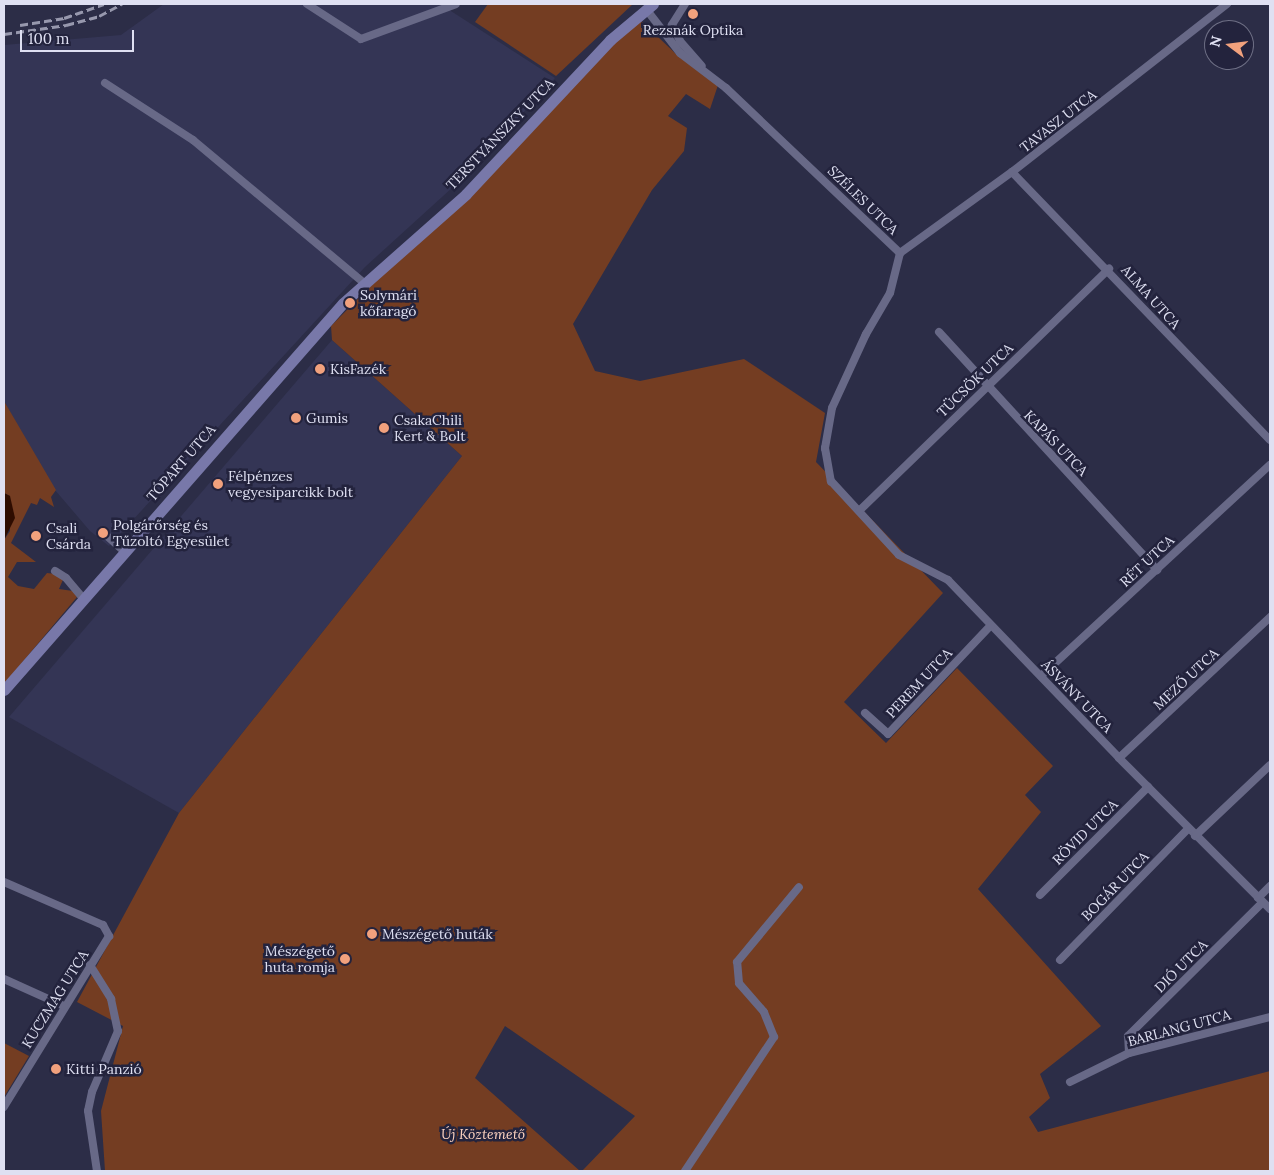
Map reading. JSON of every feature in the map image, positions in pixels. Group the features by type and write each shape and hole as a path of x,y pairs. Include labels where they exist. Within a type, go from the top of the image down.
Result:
{"main road":[{"name":"TERSTYÁNSZKY UTCA","path":"343,303 466,194 610,40 649,6"},
{"name":"TÓPART UTCA","path":"4,690 124,550 343,303"}],"street":[{"path":"307,4 361,39 456,4"},
{"path":"685,4 672,24 680,41 702,67"},
{"name":"TAVASZ UTCA","path":"900,253 1012,172 1227,4"},
{"name":"SZÉLES UTCA","path":"649,6 670,43 702,67 900,253 890,293 866,334 832,408 826,441 826,464 831,481 839,494 860,510"},
{"path":"105,83 193,140 364,283"},
{"name":"ALMA UTCA","path":"1012,172 1071,235 1109,269 1136,302 1270,440"},
{"name":"TÜCSÖK UTCA","path":"860,510 1109,269"},
{"name":"KAPÁS UTCA","path":"939,332 987,387 1157,570"},
{"name":"RÉT UTCA","path":"1040,676 1270,465"},
{"name":"ÁSVÁNY UTCA","path":"860,510 899,555 948,580 990,626 1188,829 1270,909"},
{"path":"106,535 124,550"},
{"path":"55,571 66,578 83,598"},
{"name":"MEZŐ UTCA","path":"1119,758 1270,617"},
{"name":"PEREM UTCA","path":"865,713 888,734 990,626"},
{"path":"1195,836 1270,765"},
{"name":"RÖVID UTCA","path":"1040,895 1148,787"},
{"name":"BOGÁR UTCA","path":"1060,960 1188,829"},
{"name":"KUCZMAG UTCA","path":"4,882 108,929 109,936 64,1006 4,1107"},
{"name":"DIÓ UTCA","path":"1129,1053 1128,1036 1261,900 1270,886"},
{"path":"684,1171 718,1125 774,1037 764,1012 739,983 737,962 799,887"},
{"path":"90,965 111,999 118,1031 92,1092 88,1111 97,1171"},
{"path":"4,979 64,1006"},
{"name":"BARLANG UTCA","path":"1070,1082 1129,1053 1270,1016"}],"shaded area":[{"path":"164,4 440,4 555,78 464,177 365,267 109,546 90,531 49,483 4,401 4,45 121,35"},
{"path":"332,340 462,456 179,813 9,717"},
{"path":"4,493 10,496 15,518 4,540"}],"green space":[{"path":"488,4 633,4 556,76 475,22"},
{"name":"Új Köztemető","path":"638,18 676,54 718,85 710,109 686,94 668,116 687,128 684,151 652,190 573,324 595,371 640,381 744,359 825,413 816,462 943,593 844,702 886,743 957,668 1053,766 1025,795 1041,812 978,889 1101,1026 1040,1074 1050,1098 1029,1117 1038,1132 1270,1071 1270,1171 582,1171 635,1116 505,1026 475,1078 580,1171 105,1171 101,1111 123,1026 77,1002 179,813 462,456 332,340 331,326"},
{"path":"4,401 56,490 51,497 54,507 40,498 37,505 31,503 11,543 36,562 17,562 8,577 18,586 34,589 47,573 65,575 59,589 73,591 77,597 4,684 4,540 10,531 10,496 4,493"},
{"path":"4,1043 29,1056 4,1097"}],"railway":[{"path":"20,25 64,18 104,4"},
{"path":"4,34 66,25 99,16 122,4"}],"place":[{"name":"Rezsnák Optika","path":"693,14"},
{"name":"Solymári kőfaragó","path":"350,303"},
{"name":"KisFazék","path":"320,369"},
{"name":"Gumis","path":"296,418"},
{"name":"CsakaChili Kert & Bolt","path":"384,428"},
{"name":"Félpénzes vegyesiparcikk bolt","path":"218,484"},
{"name":"Polgárőrség és Tűzoltó Egyesület","path":"103,533"},
{"name":"Csali Csárda","path":"36,536"},
{"name":"Mészégető huták","path":"372,934"},
{"name":"Mészégető huta romja","path":"345,959"},
{"name":"Kitti Panzió","path":"56,1069"}]}
